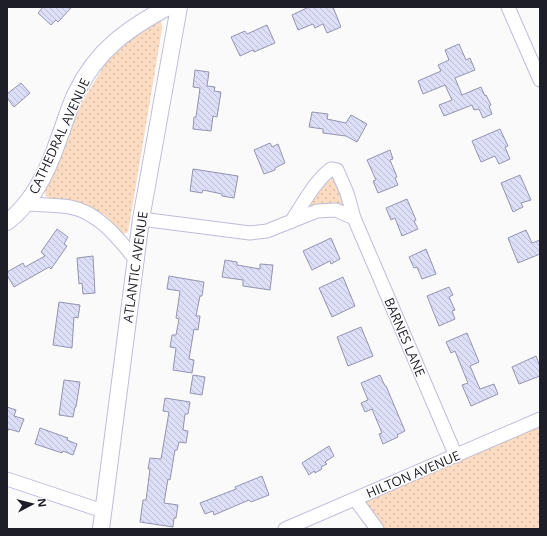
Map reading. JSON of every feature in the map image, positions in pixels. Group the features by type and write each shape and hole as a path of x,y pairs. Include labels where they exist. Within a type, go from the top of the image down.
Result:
{"street":[{"name":"CATHEDRAL AVENUE","path":"7,222 27,204 51,160 67,113 92,66 106,50 129,30 140,22 168,7"},
{"name":"ATLANTIC AVENUE","path":"101,529 141,219 179,7"},
{"path":"508,7 540,80"},
{"name":"BARNES LANE","path":"291,222 318,183 331,169 337,170 347,194 354,218 456,456"},
{"path":"27,204 70,207 95,218 117,237 136,260"},
{"path":"141,219 250,234 267,231 317,211 336,210 354,218"},
{"name":"HILTON AVENUE","path":"285,529 540,419"},
{"path":"7,479 104,511"},
{"path":"355,499 377,529"}],"shaded area":[{"path":"161,21 162,29 128,232 123,234 106,216 96,210 46,197 45,192 81,104 108,59 146,27"},
{"path":"331,169 354,218 335,210 291,222"},
{"path":"540,421 540,529 376,529 355,499"}],"building":[{"path":"43,7 72,7 58,22 56,20 51,25 38,13"},
{"path":"309,7 333,7 341,27 327,33 323,24 315,28 313,24 298,30 292,15"},
{"path":"267,25 275,43 240,56 231,37 245,31 247,34"},
{"path":"459,44 466,60 470,58 475,70 455,78 462,95 481,87 491,105 489,106 492,114 483,118 479,109 474,110 472,105 444,116 439,105 452,100 445,85 423,94 418,81 441,71 438,65 449,60 445,50"},
{"path":"195,70 209,72 207,86 215,87 214,91 221,92 217,117 213,116 211,131 193,129 200,88 193,87"},
{"path":"21,83 30,93 14,107 7,98 7,94"},
{"path":"312,112 328,114 327,119 346,123 351,115 367,124 357,142 346,136 323,133 323,129 309,127"},
{"path":"500,129 508,146 505,147 510,159 499,164 495,156 481,162 472,141"},
{"path":"270,143 272,147 278,144 285,163 275,168 275,170 264,174 254,150"},
{"path":"390,150 393,159 390,160 397,177 395,178 398,185 378,193 373,181 376,180 367,160"},
{"path":"193,169 238,176 234,198 203,190 202,193 190,191"},
{"path":"520,175 531,200 521,203 523,207 513,212 501,183"},
{"path":"407,199 416,220 414,221 418,229 402,236 395,218 391,220 386,208"},
{"path":"57,229 68,237 64,244 67,246 51,269 49,267 14,287 7,275 7,272 23,263 25,267 45,256 41,252"},
{"path":"526,230 532,243 540,240 540,254 518,263 508,238"},
{"path":"331,238 340,259 331,264 330,261 312,270 303,251"},
{"path":"426,249 436,274 422,279 417,267 414,268 409,257"},
{"path":"93,256 95,293 83,294 82,283 79,284 77,258"},
{"path":"225,260 237,262 237,265 260,269 260,264 273,265 270,290 243,286 243,280 222,277"},
{"path":"169,276 204,282 202,296 200,296 196,316 200,316 198,330 194,329 189,359 194,360 192,373 173,370 176,348 170,347 172,335 176,335 179,319 176,318 180,291 167,289"},
{"path":"343,277 355,306 332,317 319,288"},
{"path":"449,287 453,295 449,297 455,310 452,311 455,319 439,326 427,296"},
{"path":"59,302 80,305 78,318 74,317 72,348 53,345"},
{"path":"361,327 373,356 348,366 337,337"},
{"path":"467,333 479,362 470,366 480,389 494,384 498,394 471,406 462,385 468,383 455,351 451,353 446,342"},
{"path":"536,356 540,366 540,376 519,384 512,367"},
{"path":"193,375 205,377 202,395 190,393"},
{"path":"380,375 405,431 397,435 398,437 383,444 379,434 382,433 372,409 365,412 361,403 368,400 361,383"},
{"path":"64,380 80,382 73,417 59,415"},
{"path":"165,398 190,402 188,414 185,414 183,430 188,431 186,443 179,442 177,450 175,450 170,480 168,479 164,503 178,505 173,527 140,522 143,500 146,500 150,458 161,459 169,412 163,411"},
{"path":"7,407 16,410 14,416 24,419 19,432 9,429 7,432"},
{"path":"40,428 68,438 67,440 77,444 73,455 35,444"},
{"path":"329,446 334,456 325,462 327,464 321,467 322,469 315,473 314,471 309,475 302,463"},
{"path":"262,476 269,495 251,502 249,500 214,515 213,511 205,514 200,503 236,489 235,487"}]}
